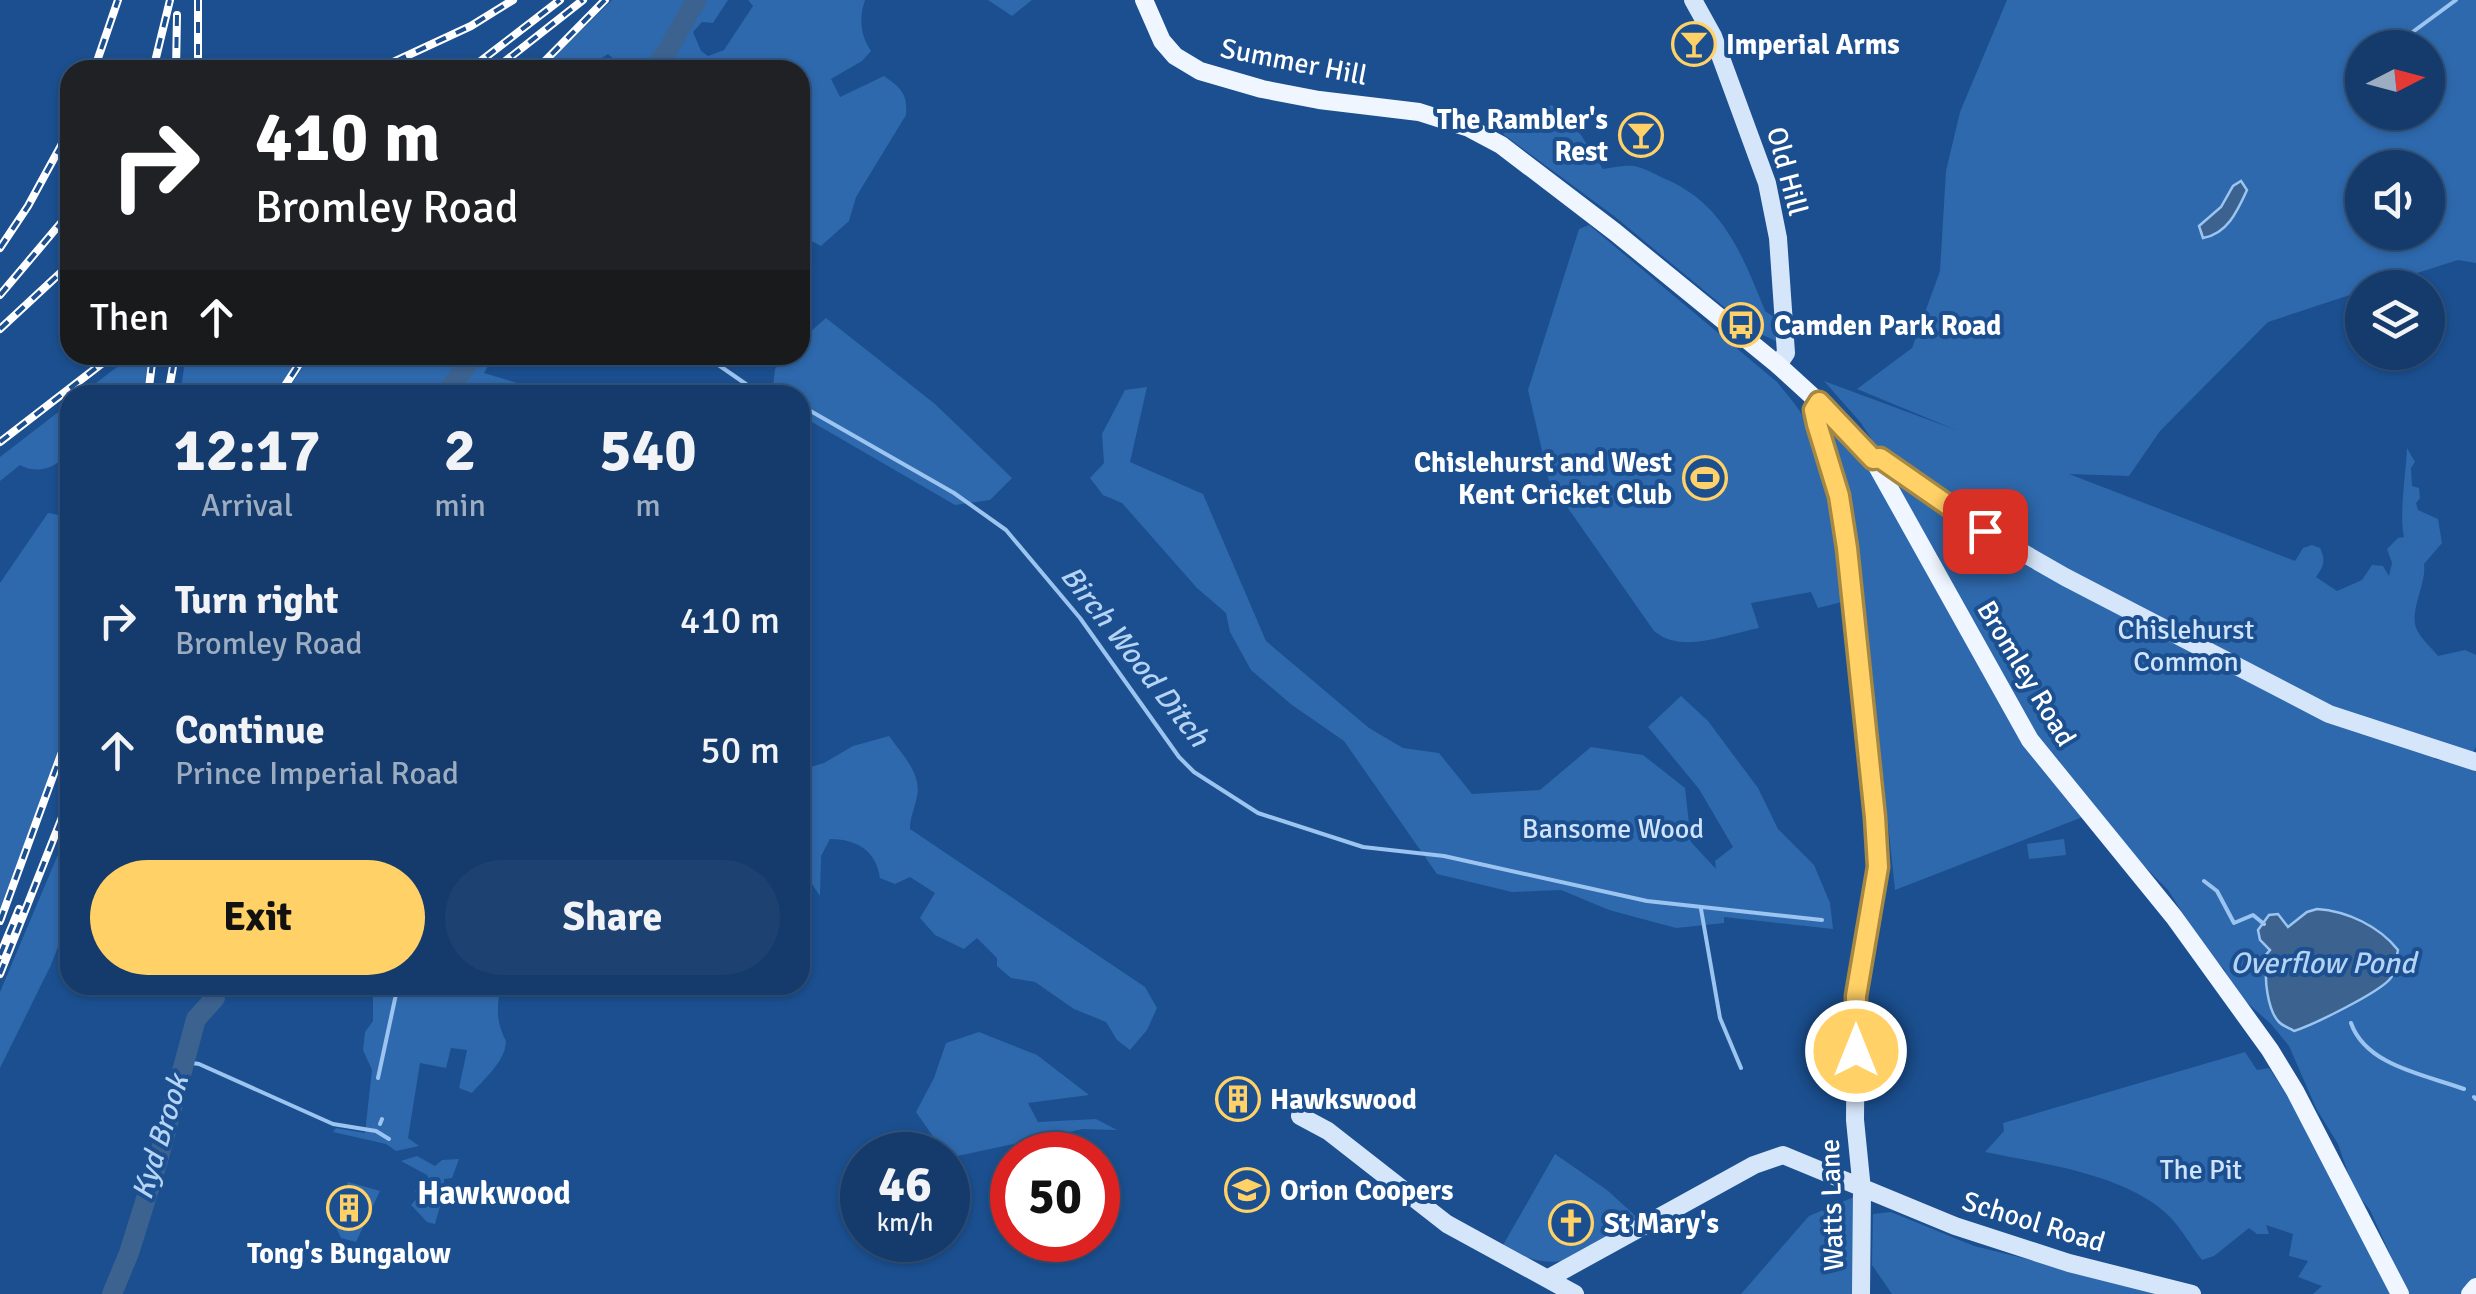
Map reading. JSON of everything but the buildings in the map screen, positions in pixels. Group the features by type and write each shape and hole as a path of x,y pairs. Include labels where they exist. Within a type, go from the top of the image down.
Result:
{"main road":[{"name":"Summer Hill","path":"1144,0 1162,40 1175,56 1200,70 1300,96 1419,112 1469,128"},
{"name":"Old Hill","path":"1693,0 1713,36 1768,183 1778,238 1786,353 1778,365"},
{"name":"Bromley Road","path":"1469,128 1527,162 1778,365 1873,459 2030,740 2174,917 2270,1050 2400,1294"},
{"name":"Watts Lane","path":"1819,402 1814,410 1839,496 1847,548 1878,867 1856,996 1855,1120 1862,1190 1860,1294"},
{"path":"1873,459 1880,458 1985,531 2065,577 2329,714 2476,762"},
{"path":"1300,1116 1328,1132 1447,1224 1575,1294"},
{"name":"School Road","path":"1549,1278 1774,1156 1783,1155 1955,1226 2050,1257 2192,1294"},
{"path":"2470,1294 2476,1287"}],"green space":[{"path":"612,0 728,0 713,23 702,22 693,32 701,51 708,56 724,50 753,6 748,0 865,0 862,26 871,51 862,61 831,79 840,97 884,76 902,92 906,115 856,197 849,221 821,246 810,240 810,60 615,60 608,54 599,60 551,60"},
{"path":"988,0 1032,0 1012,16"},
{"name":"Chislehurst Common","path":"2007,0 2476,0 2476,263 2458,260 2427,270 2345,270 2345,297 2268,322 2160,431 2129,476 2069,474 2295,561 2303,548 2320,548 2323,563 2316,577 2337,591 2362,580 2372,565 2383,566 2389,576 2392,563 2387,549 2404,537 2402,506 2407,448 2415,462 2411,468 2412,486 2419,488 2418,510 2438,519 2442,543 2424,564 2415,615 2417,630 2438,656 2465,650 2476,655 2476,747 2473,752 2439,754 2434,759 2476,767 2476,1279 2460,1294 2408,1294 2370,1210 2354,1190 2338,1144 2316,1108 2289,1046 2235,992 2224,969 2208,953 2168,890 2131,853 2098,811 1895,890 1863,586 1846,498 1825,426 1894,481 1896,477 1861,423 1824,381 1956,430 1857,389 1912,348 1940,271 1946,171 1960,112"},
{"path":"1552,105 1581,135 1603,169 1638,167 1684,188 1716,216 1739,251 1765,311 1775,318 1780,343 1752,330 1614,216 1503,134 1516,125 1514,119"},
{"path":"1589,225 1777,382 1798,409 1826,480 1846,601 1818,608 1811,592 1751,603 1759,628 1705,641 1678,642 1665,638 1654,631 1549,481 1528,390 1579,229"},
{"path":"826,318 935,404 1012,478 990,500 955,505 810,421 810,385 773,385 779,365 810,365 810,332"},
{"path":"120,365 148,365 144,385 93,385"},
{"path":"184,365 294,365 282,385 182,385"},
{"path":"304,365 488,365 484,373 524,385 291,385"},
{"name":"Bansome Wood","path":"1147,387 1130,462 1203,494 1266,641 1369,728 1403,748 1439,753 1472,794 1540,790 1591,747 1643,755 1685,788 1691,842 1716,869 1715,861 1733,847 1699,789 1648,727 1681,696 1708,721 1758,788 1778,829 1814,865 1830,903 1833,929 1724,917 1724,923 1676,928 1609,910 1561,890 1512,892 1437,874 1344,741 1251,670 1230,632 1226,613 1197,588 1122,503 1103,495 1090,478 1104,463 1102,434 1125,390"},
{"path":"60,411 57,463 43,469 20,465 0,481 0,457"},
{"path":"48,513 60,515 60,743 0,908 0,583"},
{"path":"889,736 909,764 918,788 910,829 1145,987 1157,1008 1147,1030 1130,1050 1117,1040 1106,1022 1074,1009 1035,982 1011,978 977,938 964,949 935,935 920,918 935,893 910,877 895,884 880,878 874,860 856,844 830,839 821,856 820,896 810,881 810,767 853,746"},
{"path":"2064,839 2066,855 2029,859 2027,844"},
{"path":"60,850 60,942 0,1068 0,992"},
{"path":"373,995 500,995 498,1015 505,1048 500,1060 472,1093 459,1088 467,1050 451,1048 446,1068 420,1063 408,1138 419,1146 396,1151 386,1144 333,1132 336,1128 365,1133 372,1070 363,1050 365,1032 373,1021"},
{"path":"979,1032 1037,1055 1089,1095 1028,1103 1038,1122 1096,1119 1117,1130 990,1132 990,1149 970,1153 970,1132 930,1132 916,1112 946,1043"},
{"name":"The Pit","path":"2245,1052 2257,1070 2269,1068 2293,1104 2392,1294 2313,1294 2322,1286 2298,1277 2308,1261 2289,1256 2293,1234 2266,1225 2269,1234 2257,1234 2249,1228 2214,1256 2202,1260 2169,1216 2130,1190 2057,1166 1985,1152 2004,1131 2003,1123"},
{"path":"1555,1154 1607,1190 1640,1220 1574,1258 1543,1261 1502,1247"},
{"path":"417,1156 435,1166 442,1160 459,1159 452,1178 444,1179 435,1224 427,1222 411,1205 417,1198 415,1190 434,1188 427,1175 401,1161"},
{"path":"348,1182 380,1191 356,1242 341,1238 334,1223"},
{"path":"1854,1197 1855,1294 1741,1294 1809,1216"},
{"path":"1891,1212 1974,1246 2168,1294 1892,1294 1872,1265 1873,1214"}],"water":[{"path":"2241,181 2247,190 2235,214 2219,232 2203,238 2199,226 2221,207 2233,186"},
{"name":"Overflow Pond","path":"2317,909 2351,917 2382,934 2398,950 2395,968 2390,979 2373,992 2294,1031 2279,1022 2269,1002 2268,963 2264,957 2270,950 2260,940 2258,930 2269,915 2278,914 2288,927"}],"waterway":[{"name":"Kyd Brook","path":"660,60 697,0"},
{"path":"2415,30 2456,0"},
{"name":"Kyd Brook","path":"452,385 467,365"},
{"name":"Birch Wood Ditch","path":"718,365 747,385"},
{"name":"Birch Wood Ditch","path":"810,411 954,493 1006,530 1080,618 1179,757 1194,772 1258,813 1363,847 1444,856 1647,901 1822,920"},
{"path":"2204,881 2217,891 2234,923 2253,915 2264,924"},
{"path":"1701,909 1720,1018 1741,1068"},
{"name":"Kyd Brook","path":"112,1294 159,1157 196,1019 215,995"},
{"path":"378,1078 396,995"},
{"path":"2351,1023 2359,1038 2383,1059 2464,1089"},
{"path":"183,1058 333,1124 376,1131 389,1139"},
{"path":"380,1124 382,1119"}],"railway":[{"path":"97,60 118,0"},
{"path":"155,60 170,0"},
{"path":"198,0 198,60"},
{"path":"398,60 471,26 513,0"},
{"path":"482,60 560,0"},
{"path":"507,60 583,0"},
{"path":"546,60 605,0"},
{"path":"176,60 177,15"},
{"path":"0,248 60,147"},
{"path":"0,295 60,224"},
{"path":"0,329 60,273"},
{"path":"74,385 100,365"},
{"path":"149,385 152,365"},
{"path":"170,385 173,365"},
{"path":"286,385 298,365"},
{"path":"0,442 60,396"},
{"path":"0,921 60,757"},
{"path":"0,974 60,822"},
{"path":"0,955 19,909"}],"place":[{"name":"Imperial Arms","path":"1694,44"},
{"name":"The Rambler's Rest","path":"1641,135"},
{"name":"Camden Park Road","path":"1741,325"},
{"name":"Chislehurst and West Kent Cricket Club","path":"1705,478"},
{"name":"Hawkswood","path":"1238,1099"},
{"name":"Orion Coopers","path":"1247,1190"},
{"name":"Tong's Bungalow","path":"349,1208"},
{"name":"St Mary's","path":"1571,1223"}],"district":[{"name":"Hawkwood","path":"494,1193"}],"route":[{"path":"1856,1051 1856,996 1878,867 1847,548 1839,496 1814,410 1819,402 1873,459 1880,458 1985,531"}]}
